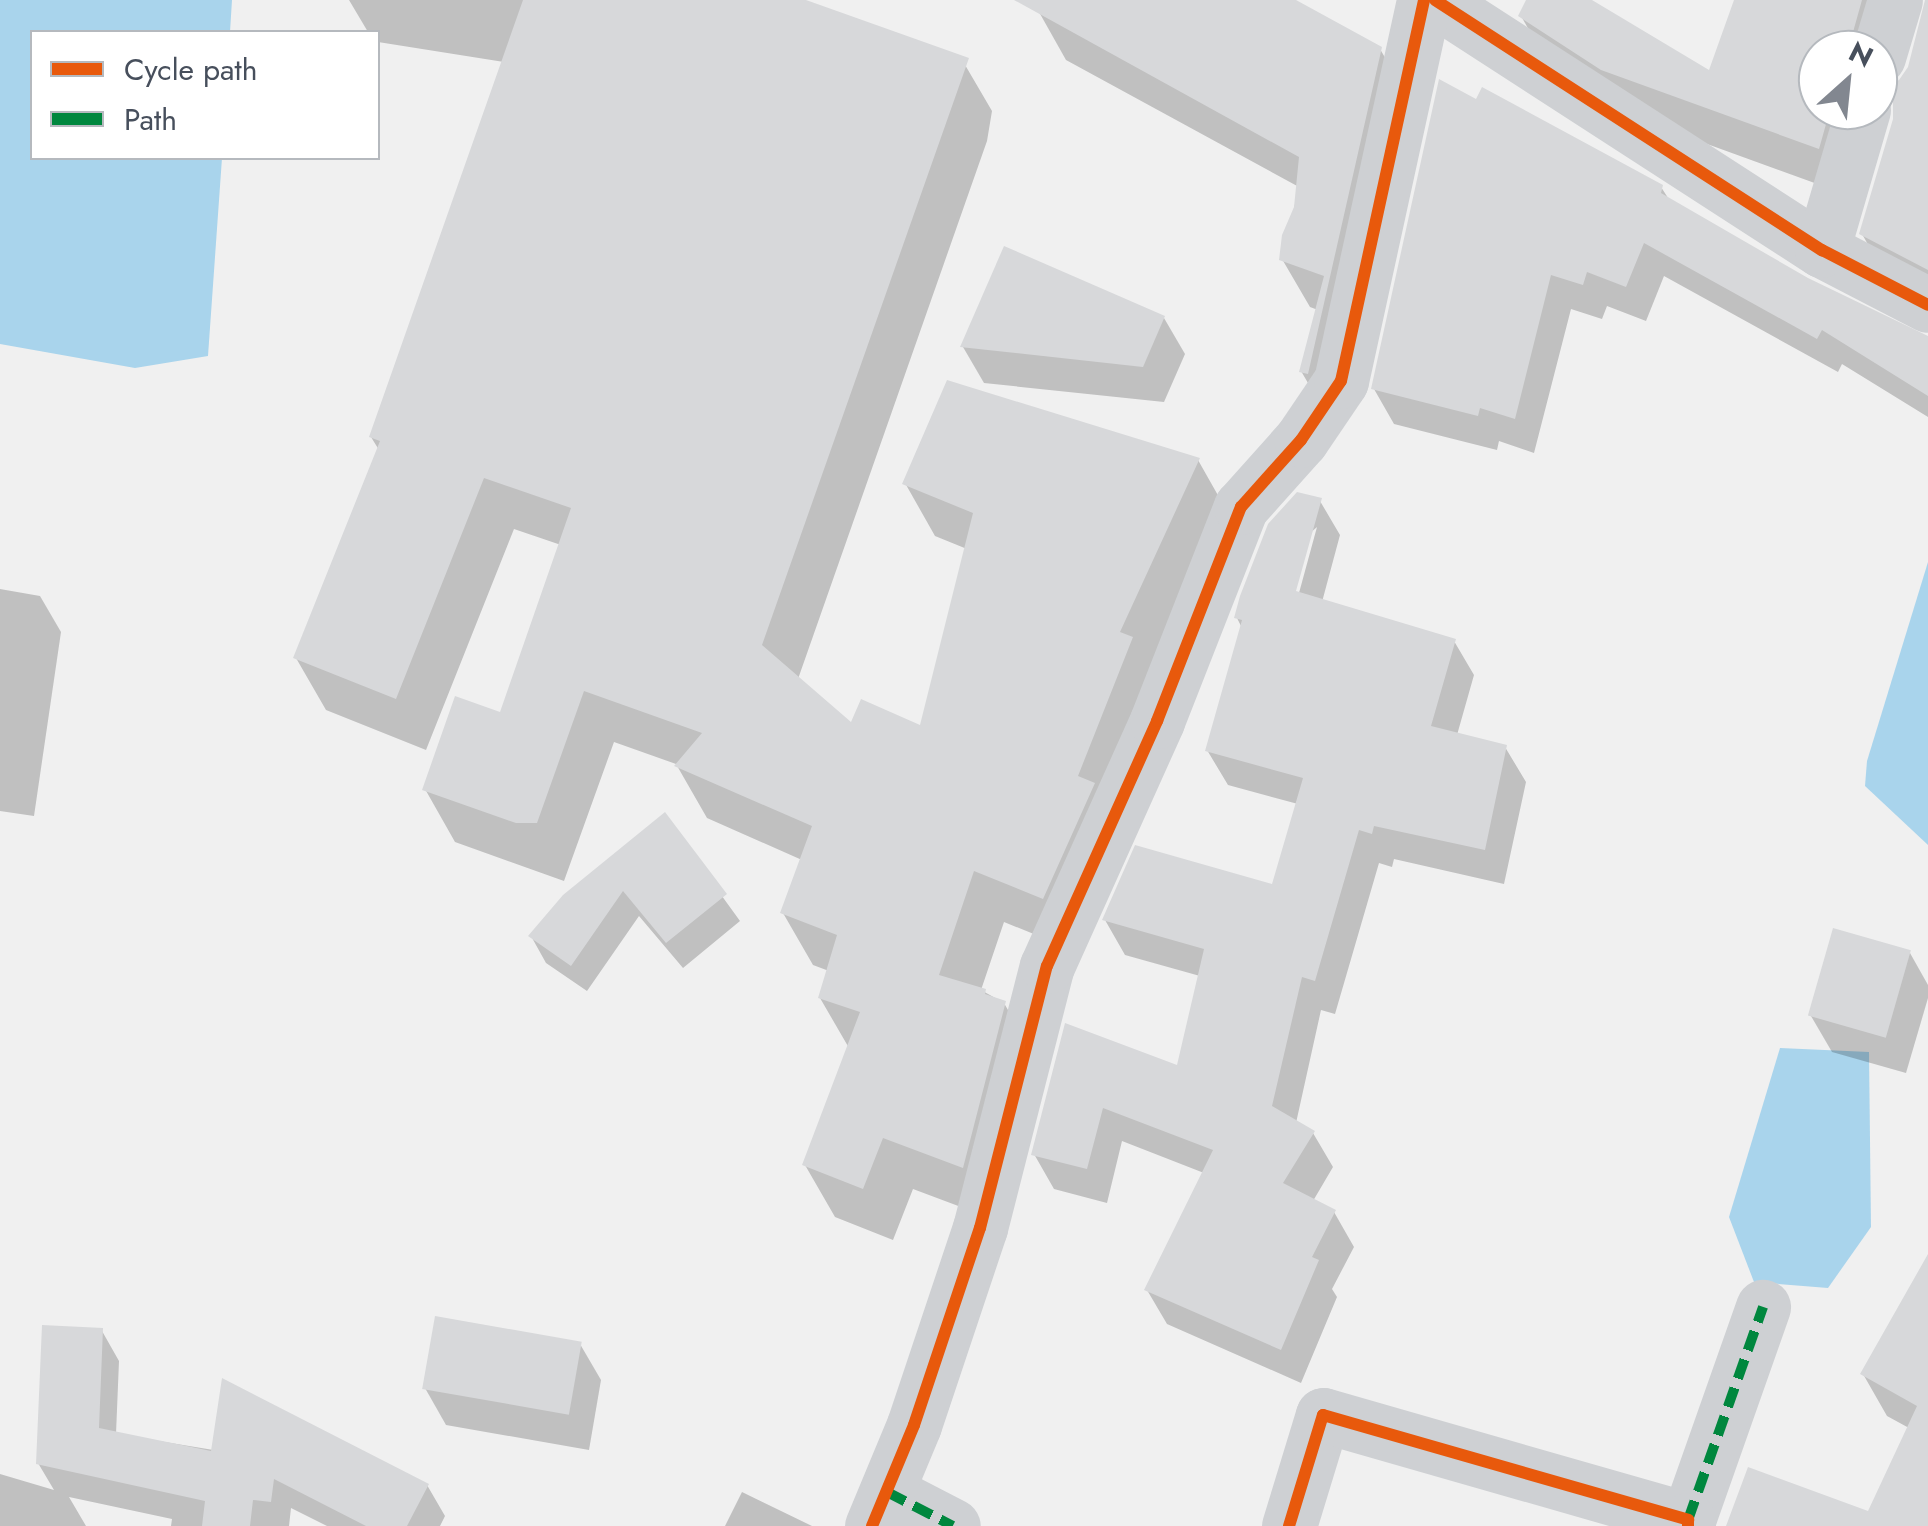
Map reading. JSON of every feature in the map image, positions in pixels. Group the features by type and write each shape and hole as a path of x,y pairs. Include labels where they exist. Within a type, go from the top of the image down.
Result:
{"street":[{"path":"953,1526 880,1509 914,1425 980,1228 1047,966 1157,720 1241,507 1301,440 1341,381 1424,0"},
{"path":"1434,0 1822,250 1928,305"},
{"path":"1886,30 1894,0"},
{"path":"1822,250 1856,130"},
{"path":"1288,1526 1324,1414 1688,1523 1763,1307"}],"water":[{"path":"0,0 232,0 230,30 30,30 30,160 222,160 208,356 135,368 0,344"},
{"path":"1928,562 1928,845 1865,786 1867,761"},
{"path":"1780,1048 1869,1052 1871,1227 1828,1288 1754,1282 1729,1217"}],"building":[{"path":"523,0 806,0 969,58 762,645 851,722 861,699 920,725 973,513 902,484 947,380 1200,458 1120,632 1133,637 1078,776 1095,783 1043,899 974,871 939,975 986,989 985,994 1006,1001 963,1168 883,1138 863,1189 802,1165 860,1012 818,998 837,935 780,913 812,826 674,766 702,733 584,691 537,823 516,823 422,790 455,696 500,712 571,508 484,478 396,699 293,658 380,441 369,437"},
{"path":"1014,0 1296,0 1382,47 1308,374 1299,372 1324,276 1279,260 1282,235 1294,207 1299,157"},
{"path":"1526,0 1592,0 1709,70 1734,0 1862,0 1854,30 1798,30 1798,130 1824,130 1819,149 1601,70 1518,16"},
{"path":"1928,0 1928,270 1859,234 1890,130 1898,130 1898,81 1908,67"},
{"path":"1439,79 1476,99 1482,87 1663,185 1661,193 1808,278 1928,336 1928,396 1822,330 1817,339 1644,243 1626,287 1587,272 1583,285 1551,275 1515,419 1480,408 1478,416 1371,389"},
{"path":"1004,246 1165,316 1143,367 960,347"},
{"path":"1297,492 1322,498 1296,591 1456,639 1431,726 1507,745 1485,850 1374,826 1372,834 1359,830 1315,981 1302,977 1272,1106 1315,1131 1283,1183 1336,1210 1312,1257 1319,1260 1281,1350 1144,1290 1213,1150 1103,1108 1087,1169 1031,1155 1065,1023 1177,1065 1204,949 1102,920 1135,845 1272,884 1303,778 1205,751 1242,620 1234,618 1240,596 1268,524"},
{"path":"665,812 727,894 666,943 623,891 571,966 528,936 563,895"},
{"path":"1833,928 1911,950 1886,1038 1808,1015"},
{"path":"1928,1254 1928,1526 1726,1526 1748,1467 1868,1511 1917,1406 1860,1374"},
{"path":"435,1316 582,1342 569,1415 422,1389"},
{"path":"42,1325 103,1328 99,1428 211,1451 222,1378 429,1484 407,1526 366,1526 274,1479 271,1502 253,1500 250,1526 202,1526 205,1501 36,1464"}],"marked path":[{"path":"1688,1520 1763,1307"},
{"path":"887,1492 953,1526"}],"cycle path":[{"path":"872,1526 914,1425 980,1228 1047,966 1157,721 1241,507 1301,440 1341,381 1424,0"},
{"path":"1435,0 1822,250 1928,305"},
{"path":"1289,1526 1323,1415 1688,1520 1688,1526"}]}
